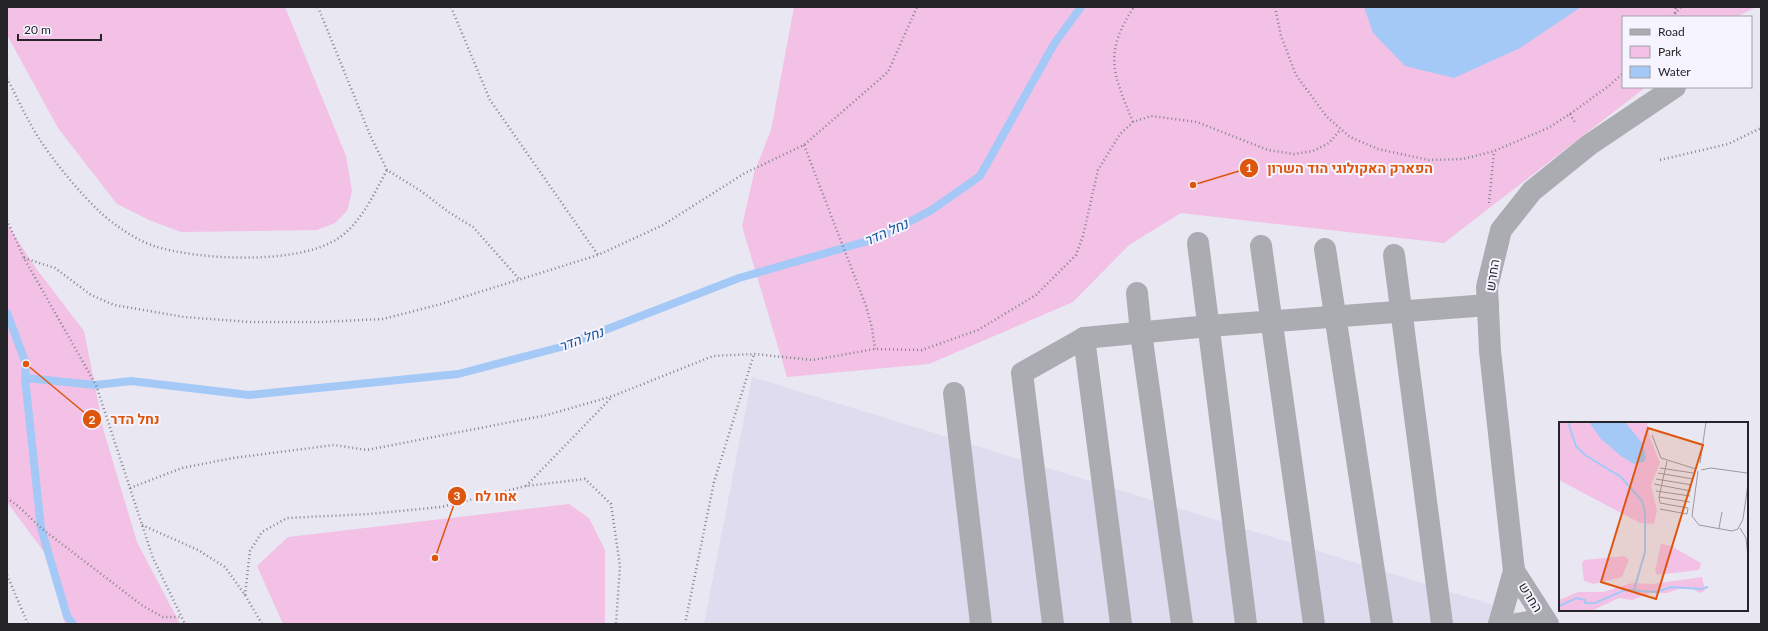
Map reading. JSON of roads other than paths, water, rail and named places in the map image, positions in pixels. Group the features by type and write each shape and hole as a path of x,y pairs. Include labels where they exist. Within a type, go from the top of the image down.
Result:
{"street":[{"name":"החרש","path":"1499,624 1514,571 1490,351 1487,287 1501,230 1532,192 1589,145 1674,88"},
{"path":"1198,243 1246,624"},
{"path":"1261,246 1314,624"},
{"path":"1325,248 1382,624"},
{"path":"1394,256 1442,624"},
{"path":"1137,293 1141,333 1182,624"},
{"path":"1053,624 1022,372 1084,338 1209,326 1488,305"},
{"path":"1084,338 1121,624"},
{"path":"954,393 981,624"},
{"name":"החרש","path":"1514,571 1548,624"},
{"path":"1517,624 1534,621 1545,624"}],"water":[{"path":"1364,7 1581,7 1520,48 1454,78 1405,66 1373,33"}],"waterway":[{"name":"נחל הדר","path":"25,378 96,385 131,381 249,395 458,374 561,347 739,278 878,238 930,211 980,176 1054,44 1081,7"},
{"path":"7,313 26,364 25,378 41,528 67,616 73,624"}],"place":[{"name":"הפארק האקולוגי הוד השרון","path":"1193,185"},
{"name":"נחל הדר","path":"26,364"},
{"name":"אחו לח","path":"435,558"}]}
